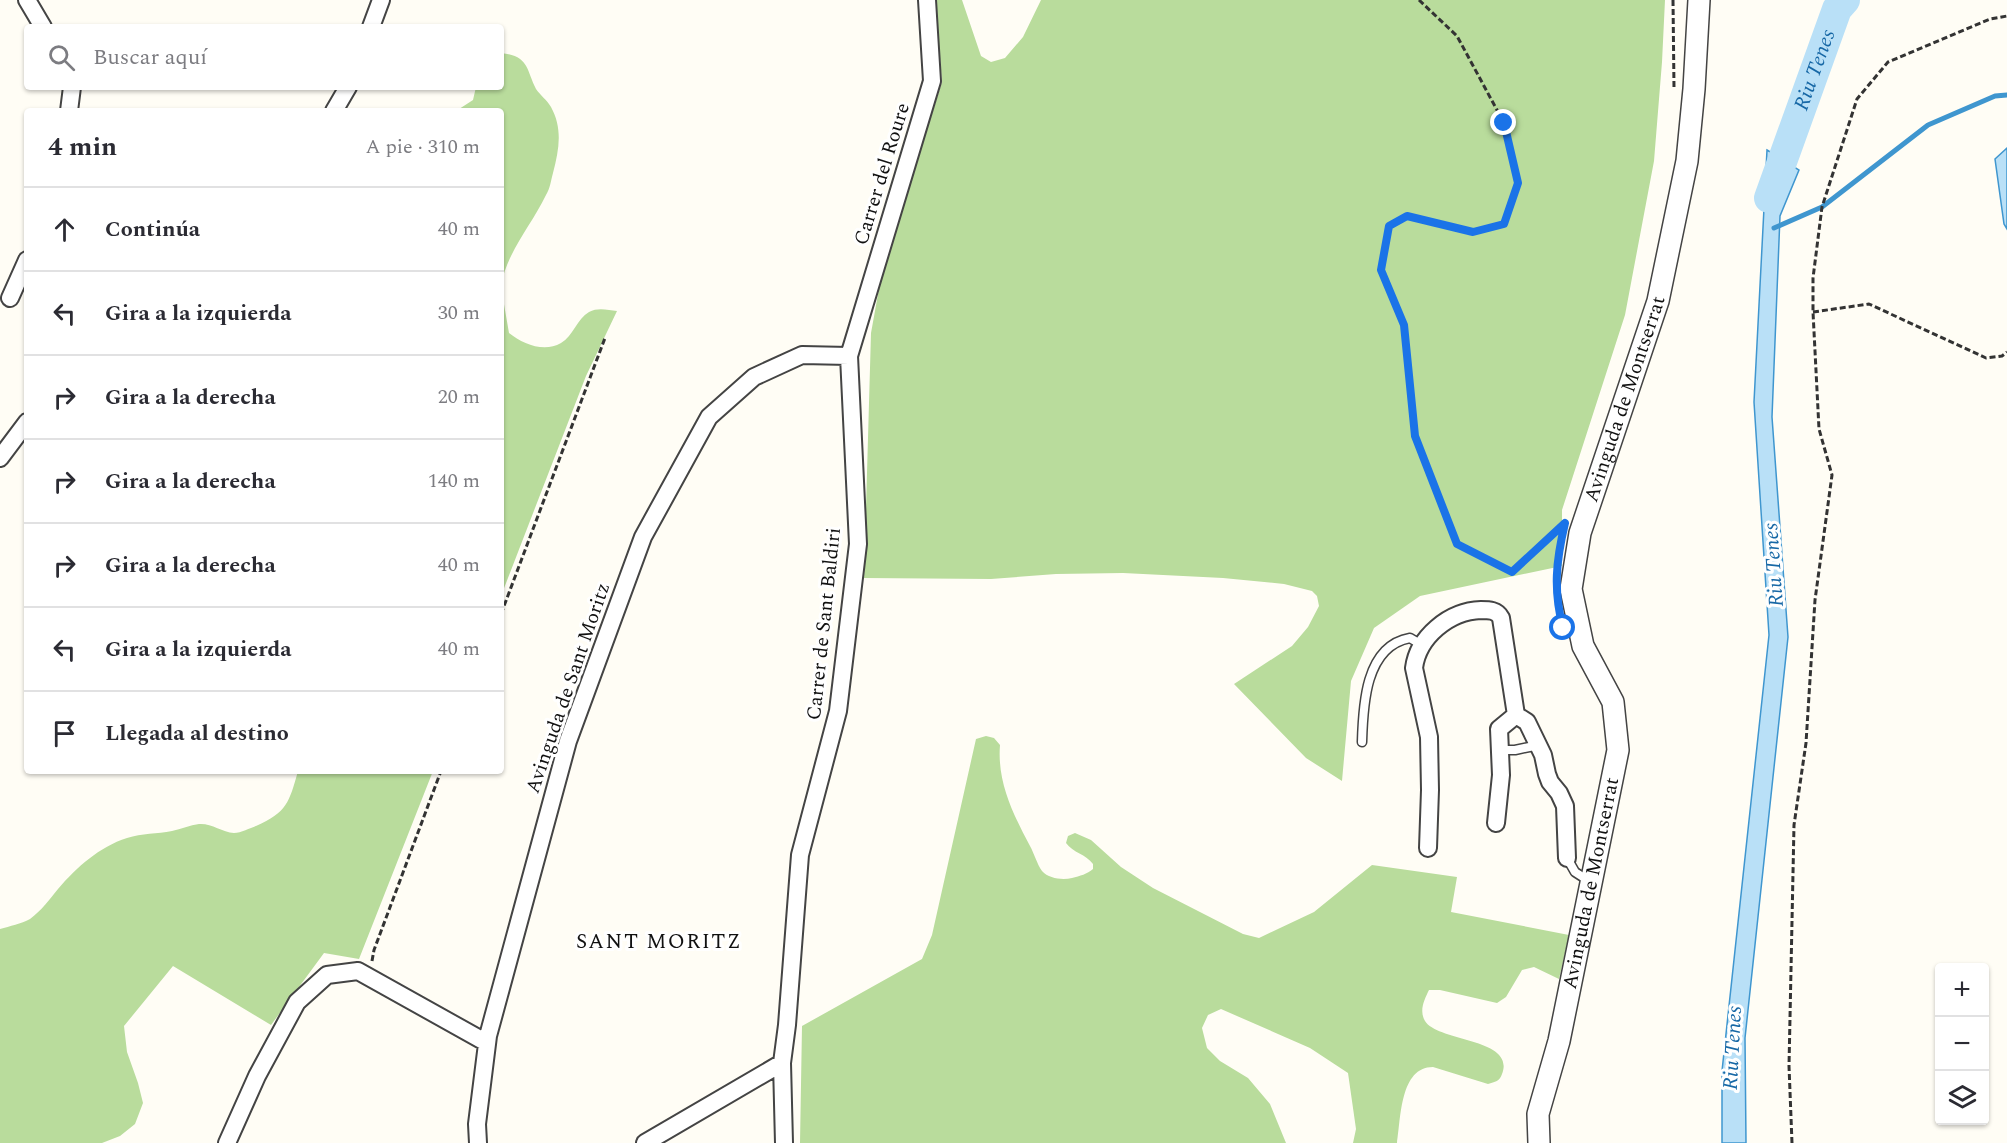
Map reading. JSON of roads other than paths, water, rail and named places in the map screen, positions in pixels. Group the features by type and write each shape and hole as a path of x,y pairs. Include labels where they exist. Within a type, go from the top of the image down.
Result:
{"street":[{"path":"27,0 41,24"},
{"path":"372,24 381,0"},
{"name":"Carrer del Roure","path":"849,356 932,81 927,0"},
{"name":"Avinguda de Montserrat","path":"1539,1143 1538,1114 1559,1041 1618,750 1613,702 1583,646 1571,589 1580,533 1658,301 1687,161 1699,0"},
{"path":"69,108 72,90"},
{"path":"336,108 346,90"},
{"path":"5,299 24,265"},
{"path":"5,299 24,294"},
{"name":"Avinguda de Sant Moritz","path":"478,1143 477,1124 487,1043 568,741 643,537 709,417 754,377 802,355 849,356"},
{"name":"Carrer de Sant Baldiri","path":"784,1143 782,1063 800,855 838,711 858,544 849,356"},
{"path":"0,458 24,426"},
{"path":"1428,848 1429,737 1414,668 1415,658 1422,645 1445,621 1474,610 1488,610 1499,614 1516,715 1527,722 1543,755 1547,774 1560,793 1565,806 1567,858"},
{"path":"1496,823 1501,775 1499,729 1516,715"},
{"path":"227,1143 257,1076 297,1002 327,975 358,971 487,1043"},
{"path":"645,1143 782,1063"}],"lane":[{"path":"1362,742 1363,709 1368,683 1375,665 1388,648 1401,640 1410,638 1422,645"},
{"path":"1499,750 1522,749 1539,745"},
{"path":"1567,858 1575,872 1592,882"}],"water":[{"path":"2007,148 2007,229 2004,224 1995,159"},
{"path":"1767,150 1799,170 1780,216 1772,417 1788,637 1745,1038 1746,1143 1722,1143 1722,1071 1769,635 1754,402"}],"waterway":[{"name":"Riu Tenes","path":"1769,198 1837,9 1845,0"},
{"path":"1774,228 1822,207 1928,125 1995,96 2007,95"}],"district":[{"name":"SANT MORITZ","path":"659,942"}]}
